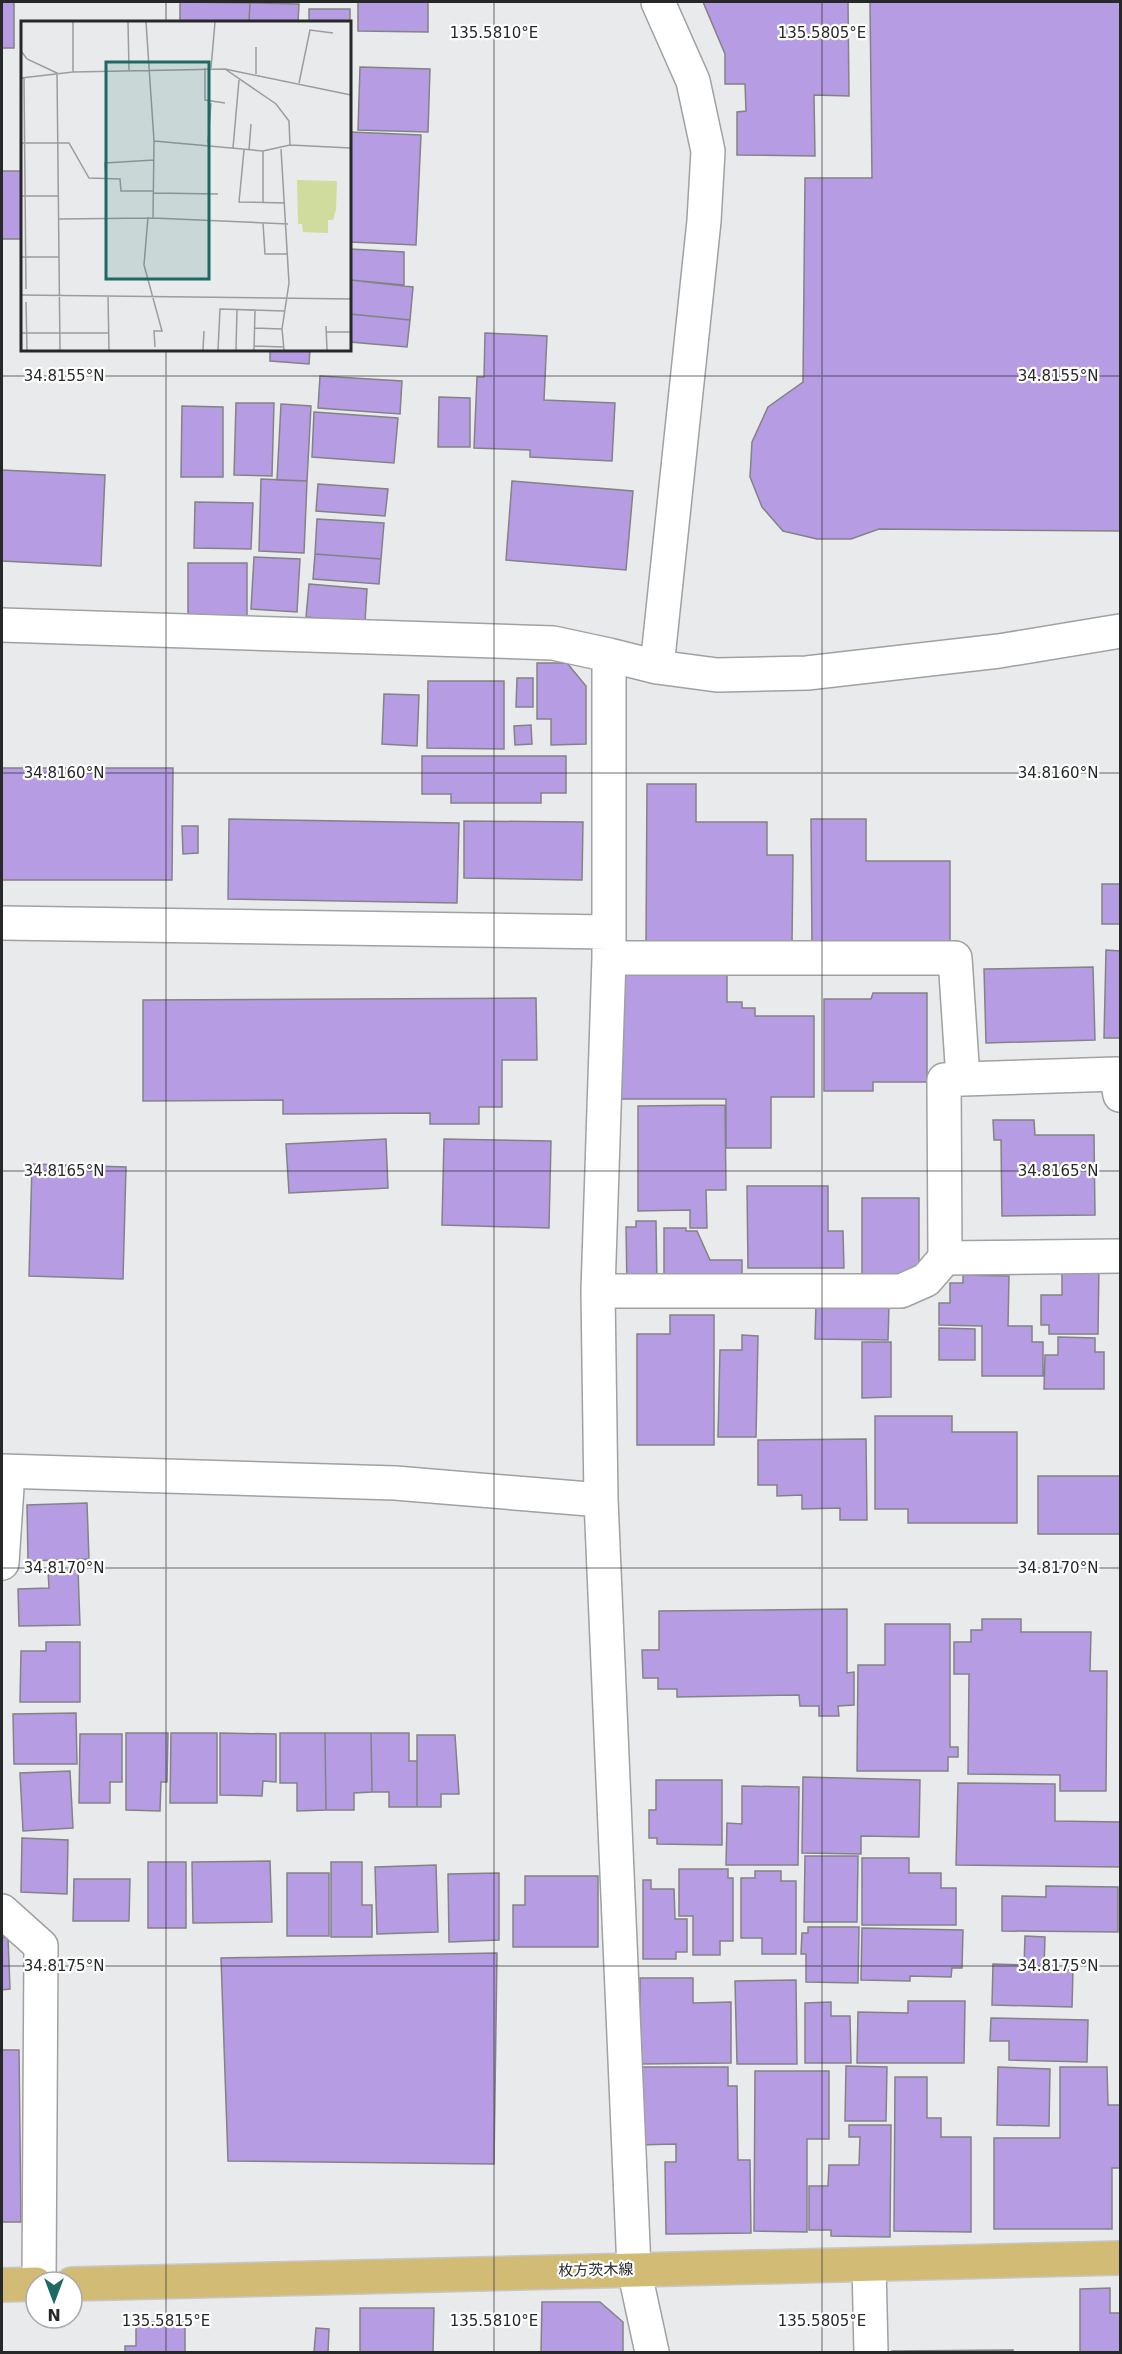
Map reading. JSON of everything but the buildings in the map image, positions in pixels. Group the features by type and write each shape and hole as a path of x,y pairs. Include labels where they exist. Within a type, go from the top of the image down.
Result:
{"main road":[{"name":"枚方茨木線","path":"84,2284 634,2268 869,2265 1120,2258"},
{"path":"2,2285 24,2284"}],"street":[{"path":"657,667 704,221 708,151 693,81 658,2"},
{"path":"2,625 553,643 657,667 717,675 807,673 999,651 1120,631"},
{"path":"609,656 609,945 598,1291 601,1500 634,2268 652,2352"},
{"path":"2,923 955,958 963,1079"},
{"path":"598,1291 901,1291 926,1280 945,1258 944,1080 1116,1074 1120,1101"},
{"path":"945,1258 1120,1257"},
{"path":"2,1563 4,1472 395,1483 601,1500"},
{"path":"2,1911 41,1946 38,2270"},
{"path":"869,2265 871,2352"}]}
